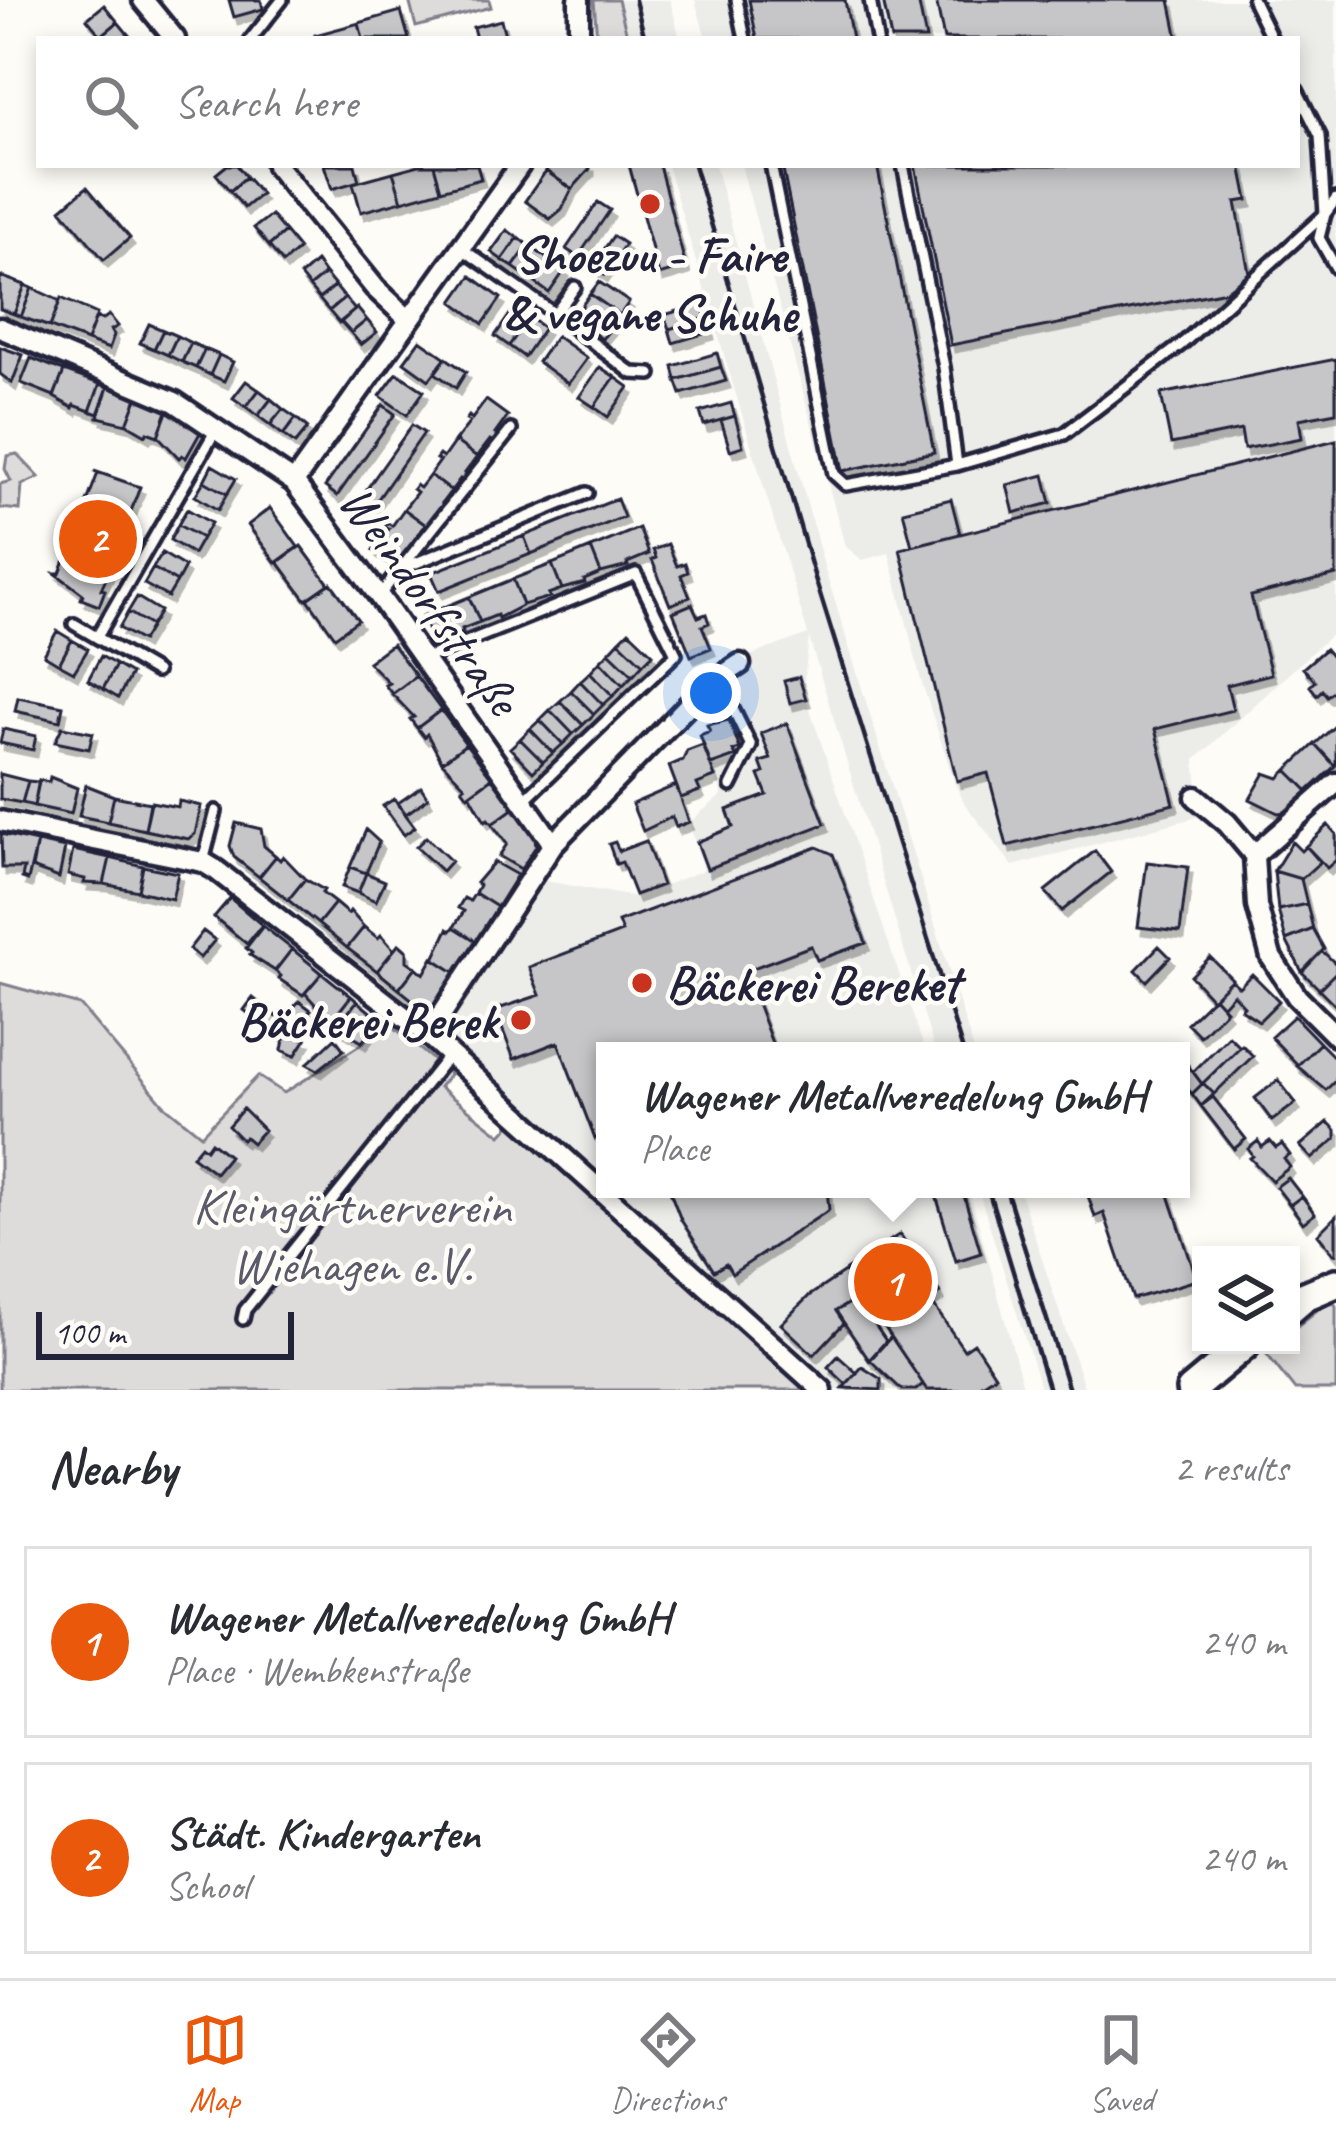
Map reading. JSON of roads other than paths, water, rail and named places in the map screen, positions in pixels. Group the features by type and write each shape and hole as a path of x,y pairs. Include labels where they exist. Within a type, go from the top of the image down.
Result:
{"main road":[{"path":"1300,1300 1336,1283"},
{"path":"1191,1390 1234,1354"}],"street":[{"path":"143,0 173,36"},
{"path":"579,0 579,36"},
{"path":"278,168 375,288 408,320"},
{"path":"294,482 518,168"},
{"name":"Weindorfstraße","path":"0,328 116,374 217,428 294,482 553,844"},
{"path":"428,1035 553,844 695,699 740,664"},
{"path":"1254,855 1336,783"},
{"path":"1196,797 1254,855 1257,906 1271,957 1297,997 1336,1036"},
{"path":"0,821 203,862 428,1035 596,1187"},
{"path":"608,1198 822,1390"}],"lane":[{"path":"253,36 283,0"},
{"path":"737,0 744,36"},
{"path":"870,0 877,36"},
{"path":"1253,0 1271,36"},
{"path":"1300,96 1320,136 1325,214 1319,238 1336,268"},
{"path":"1320,136 1336,139"},
{"path":"772,168 834,474 846,485 957,465 1064,434 1182,344 1336,199"},
{"path":"904,168 944,367 957,465"},
{"path":"461,248 632,373 651,374"},
{"path":"555,314 575,287"},
{"path":"97,637 217,428"},
{"path":"379,596 511,430"},
{"path":"406,567 587,493"},
{"path":"423,660 636,574 676,654 524,800"},
{"path":"74,624 156,672"},
{"path":"695,699 718,715 733,709 752,746 731,786"},
{"path":"203,862 216,811"},
{"path":"243,1319 256,1295 449,1055"}],"railway":[{"path":"635,0 644,36"},
{"path":"695,168 815,578 960,1042"},
{"path":"991,1198 1049,1390"},
{"path":"1009,1198 1069,1390"}],"place":[{"name":"Shoezuu - Faire & vegane Schuhe","path":"650,204"},
{"name":"Städt. Kindergarten","path":"98,539"},
{"name":"Bäckerei Bereket","path":"642,983"},
{"name":"Bäckerei Berek","path":"521,1020"},
{"name":"Wagener Metallveredelung GmbH","path":"893,1282"}],"park label":[{"name":"Kleingärtnerverein Wiehagen e.V.","path":"352,1234"}]}
